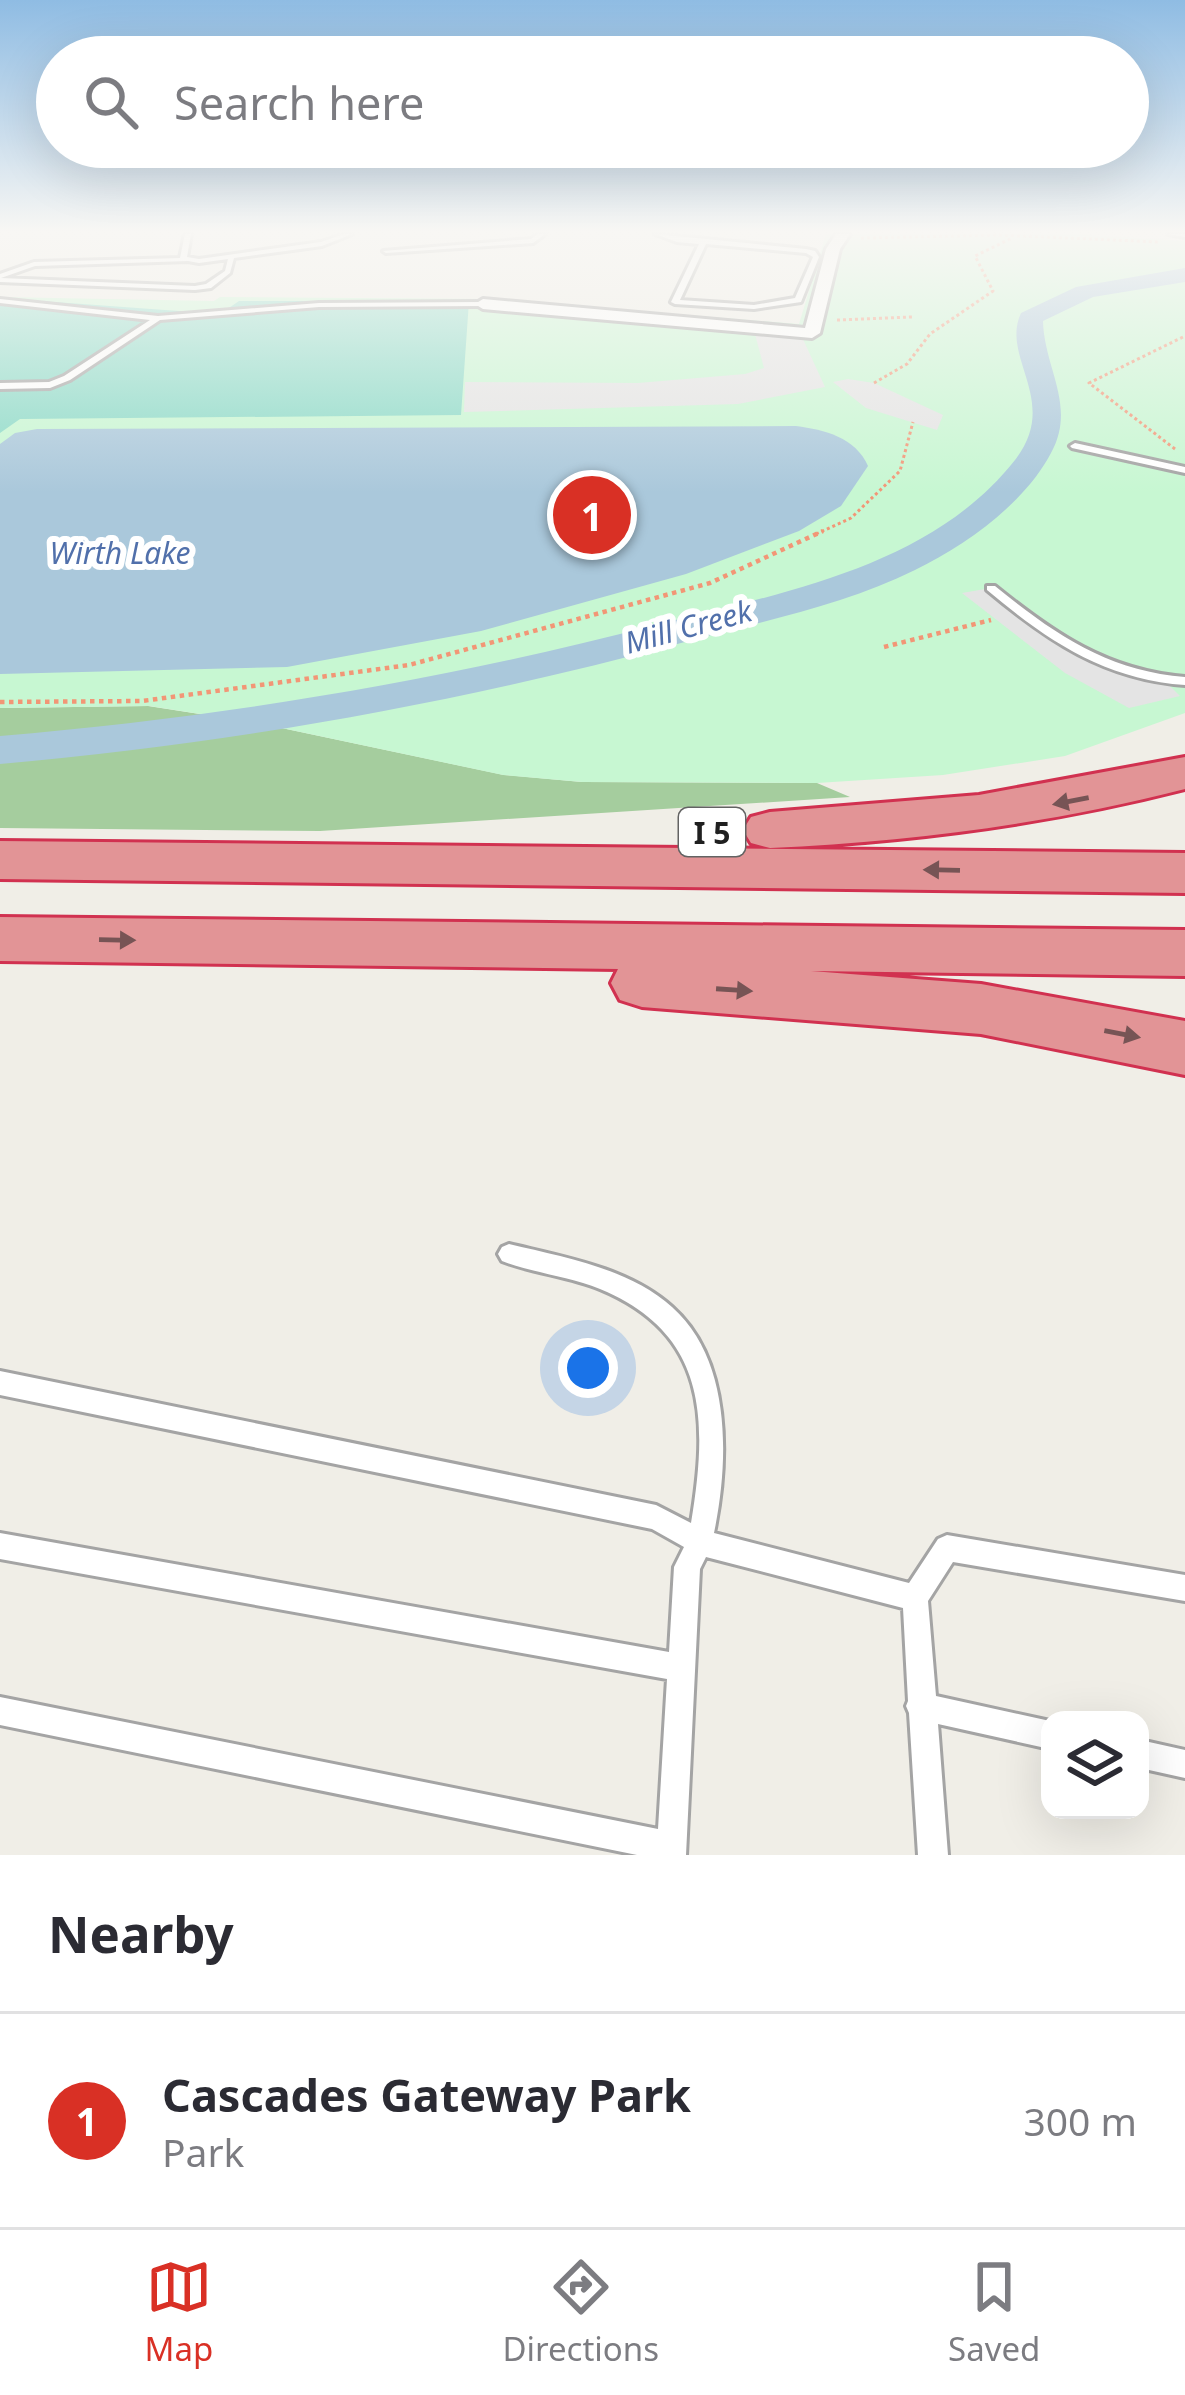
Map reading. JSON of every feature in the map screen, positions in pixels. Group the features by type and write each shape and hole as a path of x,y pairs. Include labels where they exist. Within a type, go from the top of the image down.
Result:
{"highway":[{"name":"I 5","path":"236,862 382,843 909,824 1026,809 1185,773"},
{"name":"I 5","path":"8,860 1185,873"},
{"path":"0,939 1185,953"},
{"path":"242,941 490,972 981,1010 1185,1048"}],"street":[{"path":"671,321 812,333 815,321"}],"lane":[{"path":"0,386 50,385 154,321"},
{"path":"1076,446 1185,470"},
{"path":"992,588 1089,657 1165,681 1185,681"},
{"path":"0,1712 671,1851 687,1567 702,1543 711,1446 708,1390 687,1340 643,1295 620,1282 509,1254"},
{"path":"0,1383 656,1517 702,1543 915,1598"},
{"path":"0,1546 682,1668"},
{"path":"933,1855 915,1598 947,1548 1185,1588"},
{"path":"920,1706 1041,1733"},
{"path":"1149,1756 1185,1764"}],"path":[{"path":"874,383 907,364 947,321"},
{"path":"1182,457 1162,430 1098,396 1089,383 1185,336"},
{"path":"0,702 142,701 409,664 710,583 850,518 900,472 913,422"},
{"path":"884,646 992,620"}],"green space":[{"path":"0,321 1185,321 1185,713 1065,756 943,775 817,783 582,782 503,775 258,723 149,706 0,708"},
{"path":"0,321 468,321 461,415 20,419 0,433"},
{"path":"148,706 258,723 504,775 582,782 817,783 850,797 320,831 0,828 0,708"}],"shaded area":[{"path":"755,334 802,337 825,387 738,404 464,412 465,382 638,383 745,374 764,368"},
{"path":"833,382 874,383 943,415 937,430 866,408"},
{"path":"991,588 1062,641 1165,681 1180,696 1129,708 1065,673 962,593"}],"water":[{"name":"Wirth Lake","path":"796,426 847,442 868,466 841,506 799,531 686,574 481,631 287,667 0,674 0,444 15,433 37,429"}],"waterway":[{"name":"Mill Creek","path":"0,750 265,720 440,688 613,649 831,590 883,571 924,551 980,512 1014,481 1038,449 1048,412 1030,321"}],"place":[{"name":"Cascades Gateway Park","path":"592,515"}]}
